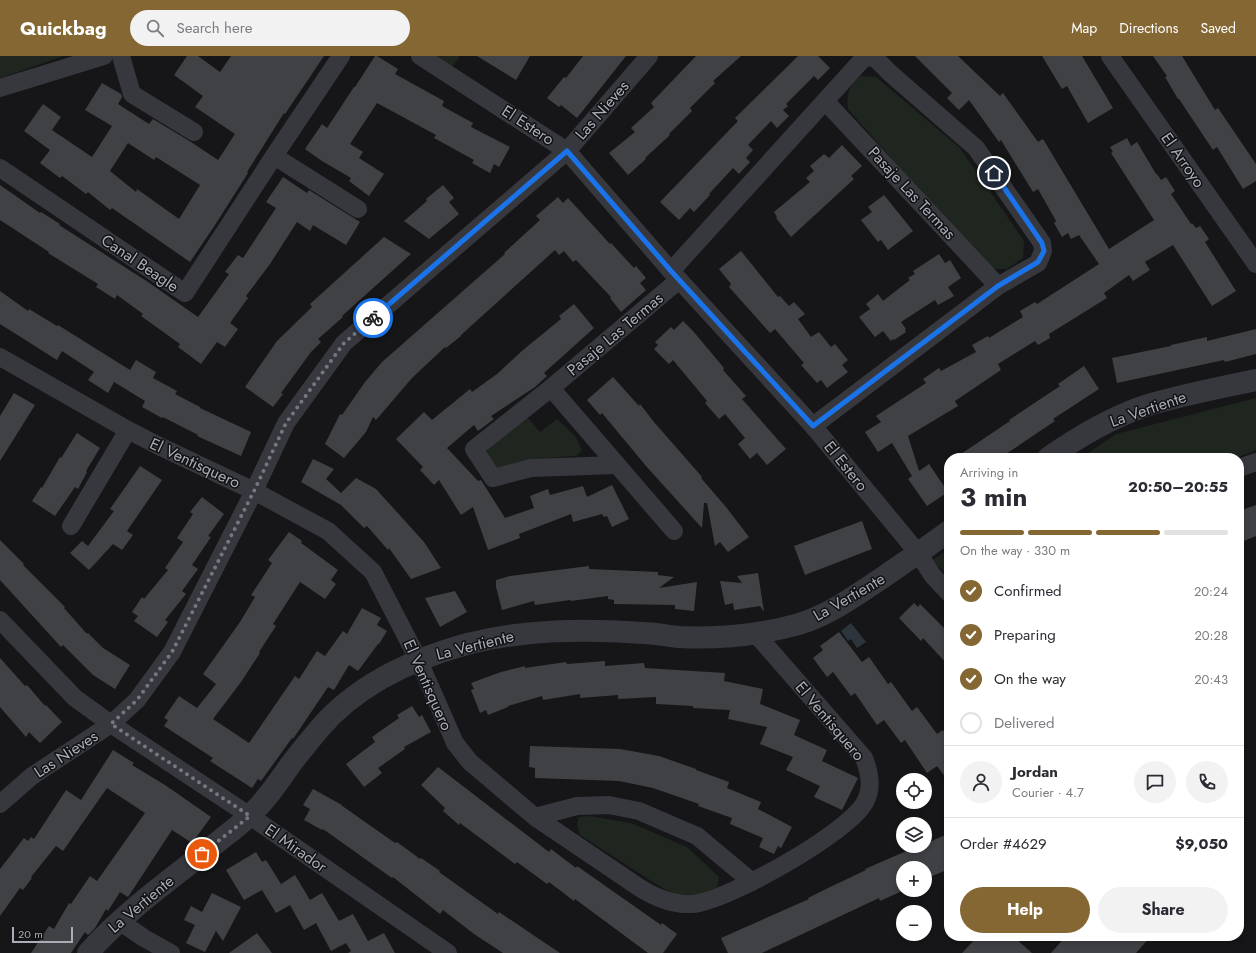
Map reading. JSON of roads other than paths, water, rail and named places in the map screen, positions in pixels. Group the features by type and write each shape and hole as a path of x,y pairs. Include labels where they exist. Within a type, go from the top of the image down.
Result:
{"street":[{"path":"0,88 104,56"},
{"path":"121,56 132,94 194,132"},
{"name":"Canal Beagle","path":"0,168 185,293 341,56"},
{"name":"El Estero","path":"420,56 567,151 675,275 813,426 918,553 933,576 944,588"},
{"name":"Las Nieves","path":"0,804 32,776 111,724 137,700 172,652 254,491 286,423 344,343 567,151 649,56"},
{"name":"El Arroyo","path":"1110,56 1256,264"},
{"name":"Pasaje Las Termas","path":"617,465 531,468 493,478 474,449 551,388 675,275 825,101 863,59 870,57 876,59 976,148 1042,243 1044,251 1038,262 998,286 813,426"},
{"name":"Pasaje Las Termas","path":"825,101 998,286"},
{"path":"274,156 358,209"},
{"name":"El Ventisquero","path":"1,359 128,430 254,491 328,531 373,572 419,661 454,743 470,762 535,817 646,892 665,901 679,904 705,902 752,882 809,849 852,818 866,801 870,780 864,758 755,633"},
{"name":"La Vertiente","path":"1056,453 1090,431 1113,419 1144,407 1175,397 1256,380"},
{"name":"Pasaje Las Termas","path":"551,388 674,531"},
{"path":"71,526 128,430"},
{"path":"1244,466 1256,462"},
{"name":"La Vertiente","path":"88,953 119,921 250,816 270,794 320,727 342,705 380,680 419,661 466,645 525,633 560,631 630,632 676,637 707,638 778,629 801,623 843,604 944,534"},
{"name":"El Mirador","path":"0,620 75,698 111,724 250,816 448,953"},
{"path":"535,817 577,806 609,805 639,811 697,836 752,882"},
{"path":"119,921 144,938 171,953"}]}
